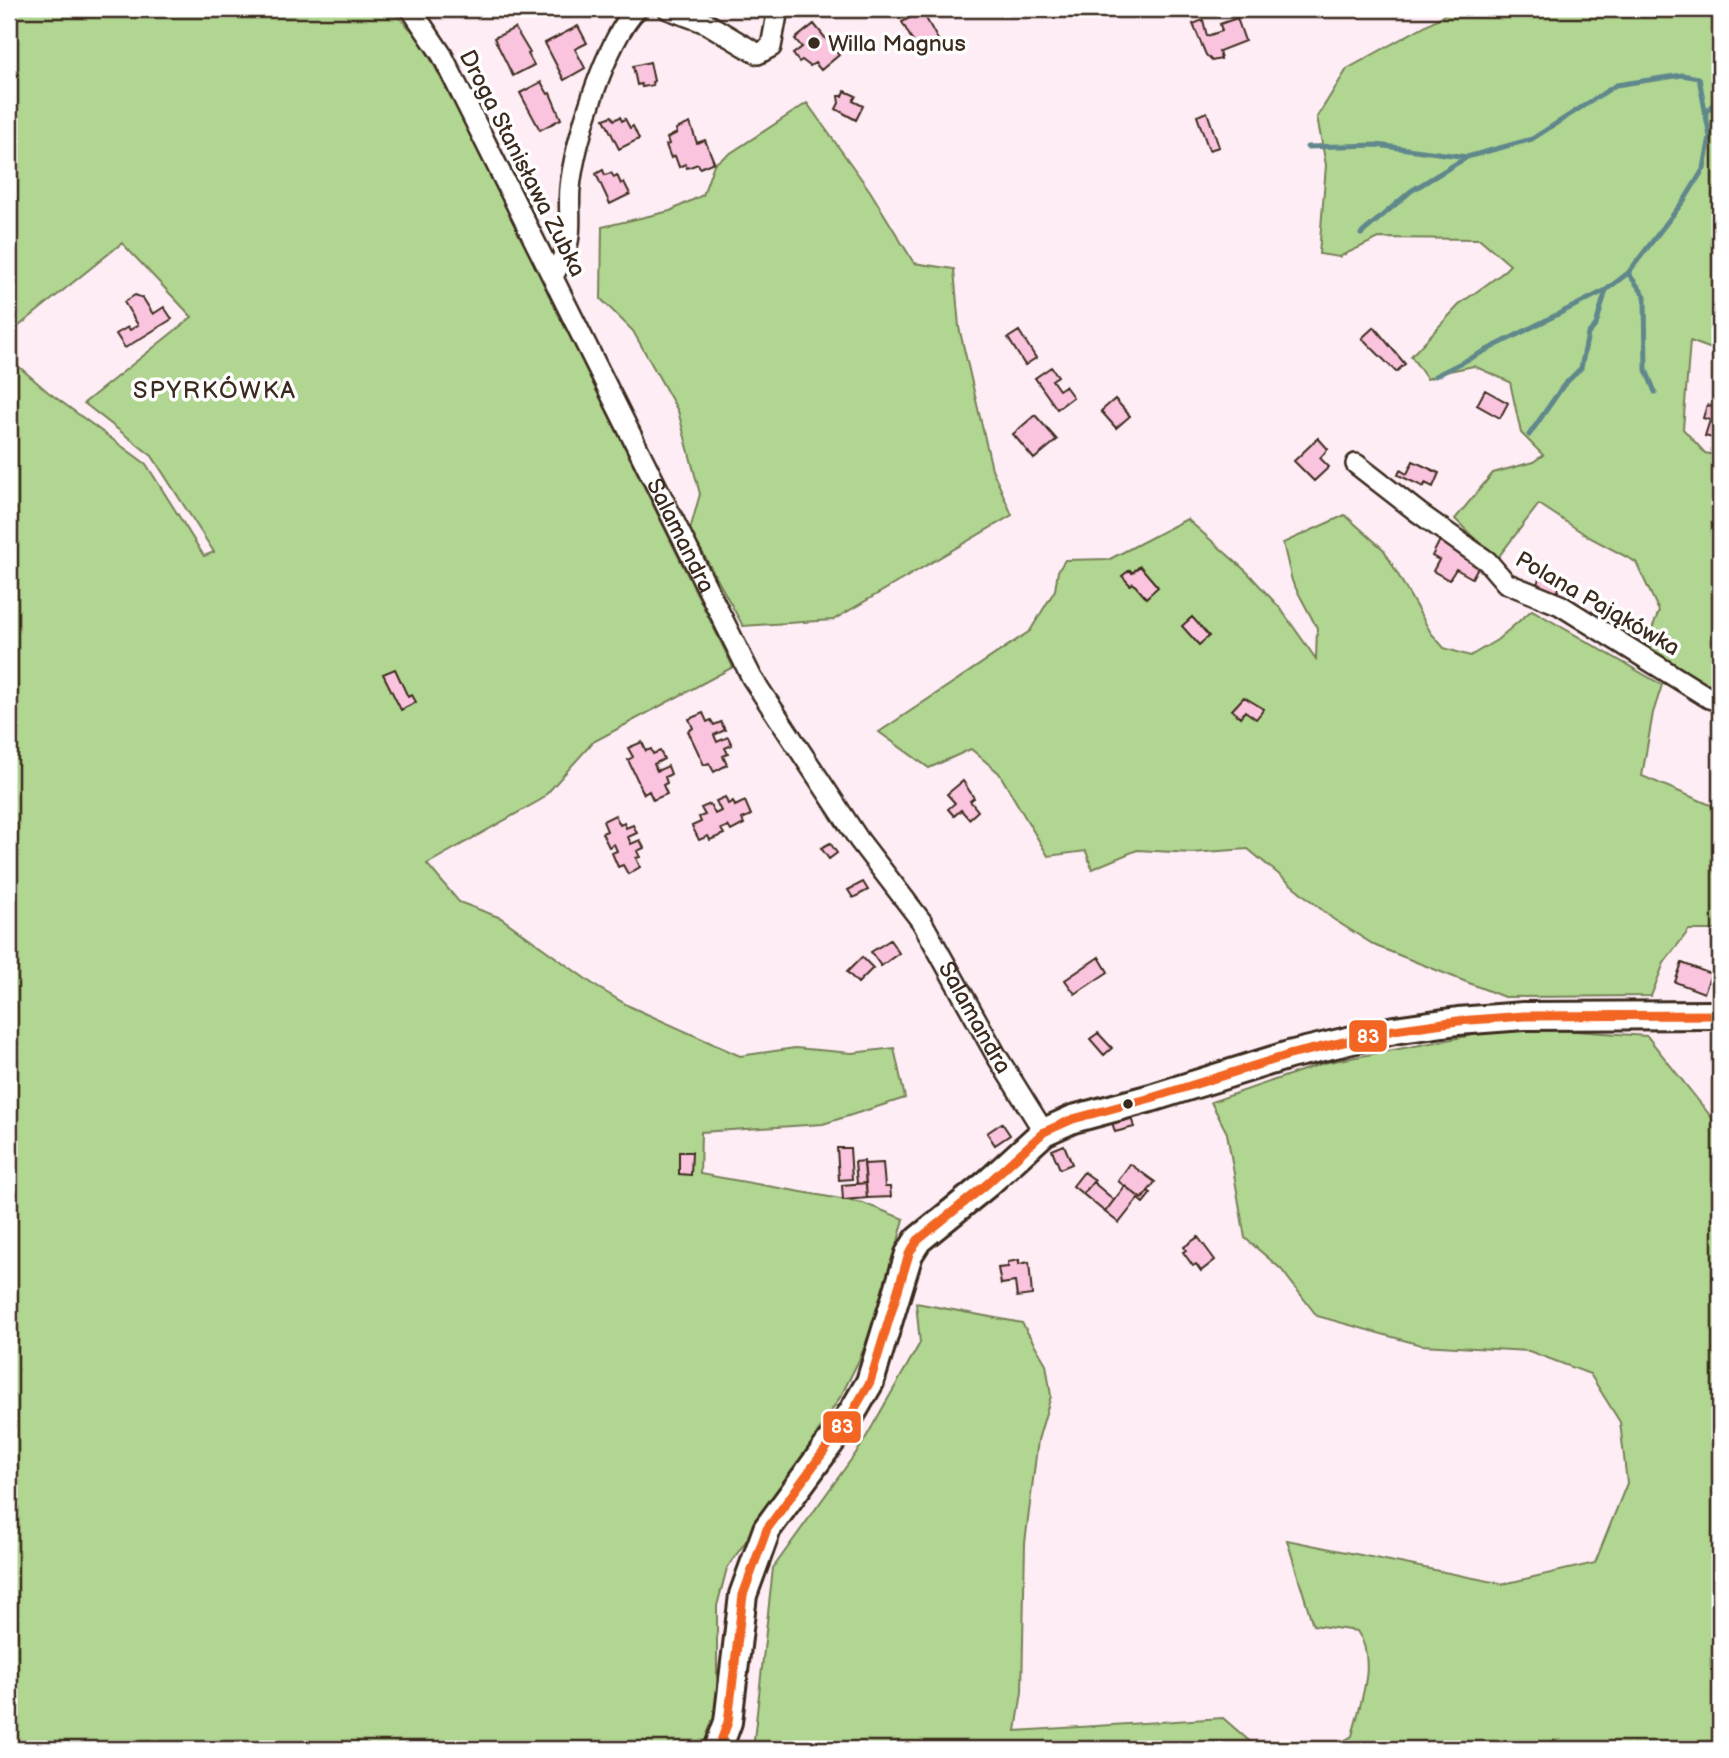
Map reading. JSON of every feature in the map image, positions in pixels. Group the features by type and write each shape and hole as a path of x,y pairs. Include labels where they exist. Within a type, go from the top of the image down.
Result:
{"street":[{"name":"Droga Stanisława Zubka","path":"411,9 442,55 566,304"},
{"path":"553,276 566,251 570,223 570,189 577,144 609,57 628,18 637,9"},
{"path":"668,9 706,23 758,54 771,47 778,9"},
{"name":"Salamandra","path":"566,304 752,678 859,840 922,922 996,1055 1044,1132"},
{"name":"Polana Pająkówka","path":"1356,464 1487,561 1506,583 1560,605 1709,698 1720,701"},
{"path":"718,1749 728,1723 743,1595 767,1529 852,1413 870,1382 909,1254 918,1240 987,1184 1044,1132 1073,1119 1289,1055 1394,1030 1524,1016 1720,1015"}],"green space":[{"path":"9,9 391,9 419,38 451,96 733,667 593,742 542,799 427,864 459,902 501,918 597,987 629,1006 740,1056 795,1048 852,1053 894,1048 905,1098 823,1124 701,1132 700,1174 863,1203 904,1219 881,1306 842,1394 781,1491 727,1568 717,1606 717,1720 709,1749 9,1749 9,358 48,392 146,464 204,556 214,552 152,456 84,403 192,317 122,243 9,334"},
{"path":"1455,9 1720,9 1720,352 1690,341 1683,429 1705,453 1720,456 1720,694 1645,646 1659,611 1636,562 1589,537 1539,504 1496,560 1455,519 1493,473 1533,462 1543,455 1521,433 1510,382 1474,366 1427,379 1411,356 1461,303 1510,265 1480,239 1379,238 1339,257 1319,254 1326,165 1317,117 1347,69"},
{"path":"807,103 870,191 914,263 954,269 959,327 992,469 1012,515 833,620 743,626 690,530 700,494 678,411 633,331 601,299 602,227 670,211 703,195 714,164"},
{"path":"1345,515 1384,550 1431,633 1444,648 1470,656 1497,640 1532,610 1662,685 1653,713 1642,776 1720,809 1720,920 1715,930 1689,930 1664,963 1651,996 1504,997 1376,946 1333,919 1248,849 1191,853 1137,850 1092,869 1086,851 1048,856 999,773 971,749 929,768 879,732 1030,631 1055,590 1058,571 1065,560 1110,559 1187,519 1247,572 1280,608 1316,659 1317,628 1292,581 1283,543"},
{"path":"1516,1027 1647,1036 1720,1128 1720,1749 1330,1749 1352,1736 1363,1696 1366,1655 1357,1631 1313,1625 1287,1540 1503,1584 1595,1563 1627,1483 1620,1422 1590,1374 1529,1351 1421,1345 1317,1316 1281,1269 1245,1238 1227,1133 1211,1102 1324,1063"},
{"path":"916,1303 1022,1323 1046,1364 1051,1396 1038,1440 1025,1543 1022,1692 1016,1731 1223,1718 1255,1746 1255,1749 753,1749 773,1568 861,1446 920,1343"}],"building":[{"path":"922,11 942,47 922,58 902,22"},
{"path":"1237,18 1245,41 1219,51 1221,59 1212,61 1206,55 1193,24 1203,20 1207,36 1222,31 1220,24"},
{"name":"Willa Magnus","path":"814,24 839,55 821,70 815,63 810,66 802,60 799,62 793,54 802,47 795,39"},
{"path":"578,26 587,43 575,49 585,68 564,80 545,43"},
{"path":"515,28 534,65 513,76 494,38"},
{"path":"650,62 653,85 637,85 633,66"},
{"path":"541,82 548,94 550,93 561,119 540,130 520,93"},
{"path":"845,91 856,96 853,101 863,106 856,120 836,109 838,96 843,96"},
{"path":"1207,112 1219,147 1209,150 1197,116"},
{"path":"612,116 614,120 620,117 622,121 625,119 630,128 633,126 639,139 619,149 604,119"},
{"path":"690,123 697,143 705,140 714,162 700,168 698,164 687,168 685,164 679,167 675,156 671,158 666,145 669,144 667,138 677,133 676,129"},
{"path":"603,170 605,175 617,175 630,194 610,204 596,174"},
{"path":"135,295 143,298 153,314 164,307 172,319 125,348 116,334 138,325 124,302"},
{"path":"1374,327 1405,364 1396,372 1362,338"},
{"path":"1019,331 1036,358 1025,365 1008,338"},
{"path":"1051,367 1058,376 1052,380 1059,390 1065,386 1073,397 1057,409 1035,378"},
{"path":"1485,390 1508,403 1500,418 1477,405"},
{"path":"1115,399 1130,416 1116,428 1101,411"},
{"path":"1707,405 1720,409 1720,440 1705,436 1710,420 1703,418"},
{"path":"1035,415 1057,440 1034,459 1013,434"},
{"path":"1318,438 1328,449 1320,458 1329,467 1314,481 1294,461"},
{"path":"1413,461 1439,473 1433,487 1425,483 1424,487 1398,475 1400,470 1407,474"},
{"path":"1440,540 1481,562 1472,578 1456,569 1449,580 1433,571 1439,560 1432,556"},
{"path":"1140,566 1158,587 1146,598 1133,583 1130,585 1122,576 1130,570 1132,573"},
{"path":"1543,570 1563,579 1556,595 1536,586"},
{"path":"1192,617 1209,636 1199,645 1182,626"},
{"path":"395,669 408,697 412,695 416,702 401,710 383,674"},
{"path":"1244,697 1264,709 1256,719 1245,711 1240,717 1232,710"},
{"path":"703,713 707,722 711,720 714,725 721,722 725,730 714,735 717,742 728,737 732,745 725,748 728,754 723,756 727,765 714,772 709,763 704,765 688,731 693,728 689,719"},
{"path":"642,742 646,751 651,749 653,754 660,751 664,759 654,764 657,771 668,766 671,774 665,777 667,783 663,785 667,794 653,800 649,791 644,794 628,760 633,757 628,748"},
{"path":"963,781 974,798 970,801 978,811 969,819 961,810 954,816 948,809 955,803 947,794"},
{"path":"725,797 728,804 733,801 735,806 745,801 751,815 742,819 744,824 731,831 728,826 721,829 724,834 710,840 708,836 699,840 692,826 701,822 699,817 705,815 701,808 710,804 715,814 721,811 716,801"},
{"path":"615,815 620,825 624,823 626,828 633,825 637,833 628,837 631,844 640,840 644,848 637,851 640,857 636,858 640,867 628,874 623,865 618,867 612,853 617,851 614,844 609,847 602,833 607,831 603,821"},
{"path":"830,843 837,853 829,859 821,848"},
{"path":"863,882 868,890 853,898 848,890"},
{"path":"890,940 899,953 881,966 871,952"},
{"path":"862,957 873,968 858,983 847,972"},
{"path":"1099,957 1108,972 1075,994 1065,980"},
{"path":"1682,963 1711,974 1704,993 1675,982"},
{"path":"1098,1033 1112,1048 1104,1055 1090,1039"},
{"path":"1131,1117 1134,1127 1115,1132 1112,1122"},
{"path":"1002,1123 1010,1135 995,1145 987,1133"},
{"path":"1064,1145 1072,1164 1060,1169 1052,1150"},
{"path":"837,1148 850,1148 852,1179 839,1180"},
{"path":"679,1152 692,1152 691,1175 679,1174"},
{"path":"864,1161 866,1183 857,1184 855,1162"},
{"path":"883,1163 885,1187 890,1187 891,1197 867,1198 864,1164"},
{"path":"1130,1164 1155,1182 1142,1199 1118,1181"},
{"path":"1084,1172 1095,1180 1083,1194 1073,1186"},
{"path":"1093,1182 1114,1200 1105,1212 1083,1194"},
{"path":"866,1183 867,1198 843,1200 842,1185"},
{"path":"1125,1186 1142,1199 1148,1191 1151,1193 1143,1203 1138,1199 1119,1223 1105,1212"},
{"path":"1198,1237 1215,1260 1201,1271 1196,1264 1193,1266 1183,1252 1186,1250 1184,1247"},
{"path":"1019,1260 1019,1264 1029,1262 1032,1295 1017,1297 1015,1282 1001,1284 998,1268 1008,1267 1008,1262"}],"waterway":[{"path":"1361,234 1411,191 1467,157 1532,139 1616,85 1682,75 1699,78 1710,137 1704,168 1685,199 1628,273 1606,290 1596,325 1588,334 1581,368 1563,386 1529,435"},
{"path":"1705,113 1720,97"},
{"path":"1307,147 1377,145 1467,157"},
{"path":"1628,273 1645,296 1646,370 1655,392"},
{"path":"1435,376 1606,290"}],"transit line":[{"name":"83","path":"718,1749 728,1722 743,1595 767,1529 852,1413 870,1382 909,1254 918,1240 987,1184 1044,1132 1073,1119 1289,1055 1394,1030 1524,1016 1720,1015"}],"place":[{"name":"Willa Magnus","path":"814,43"}],"district":[{"name":"SPYRKÓWKA","path":"215,390"}]}
